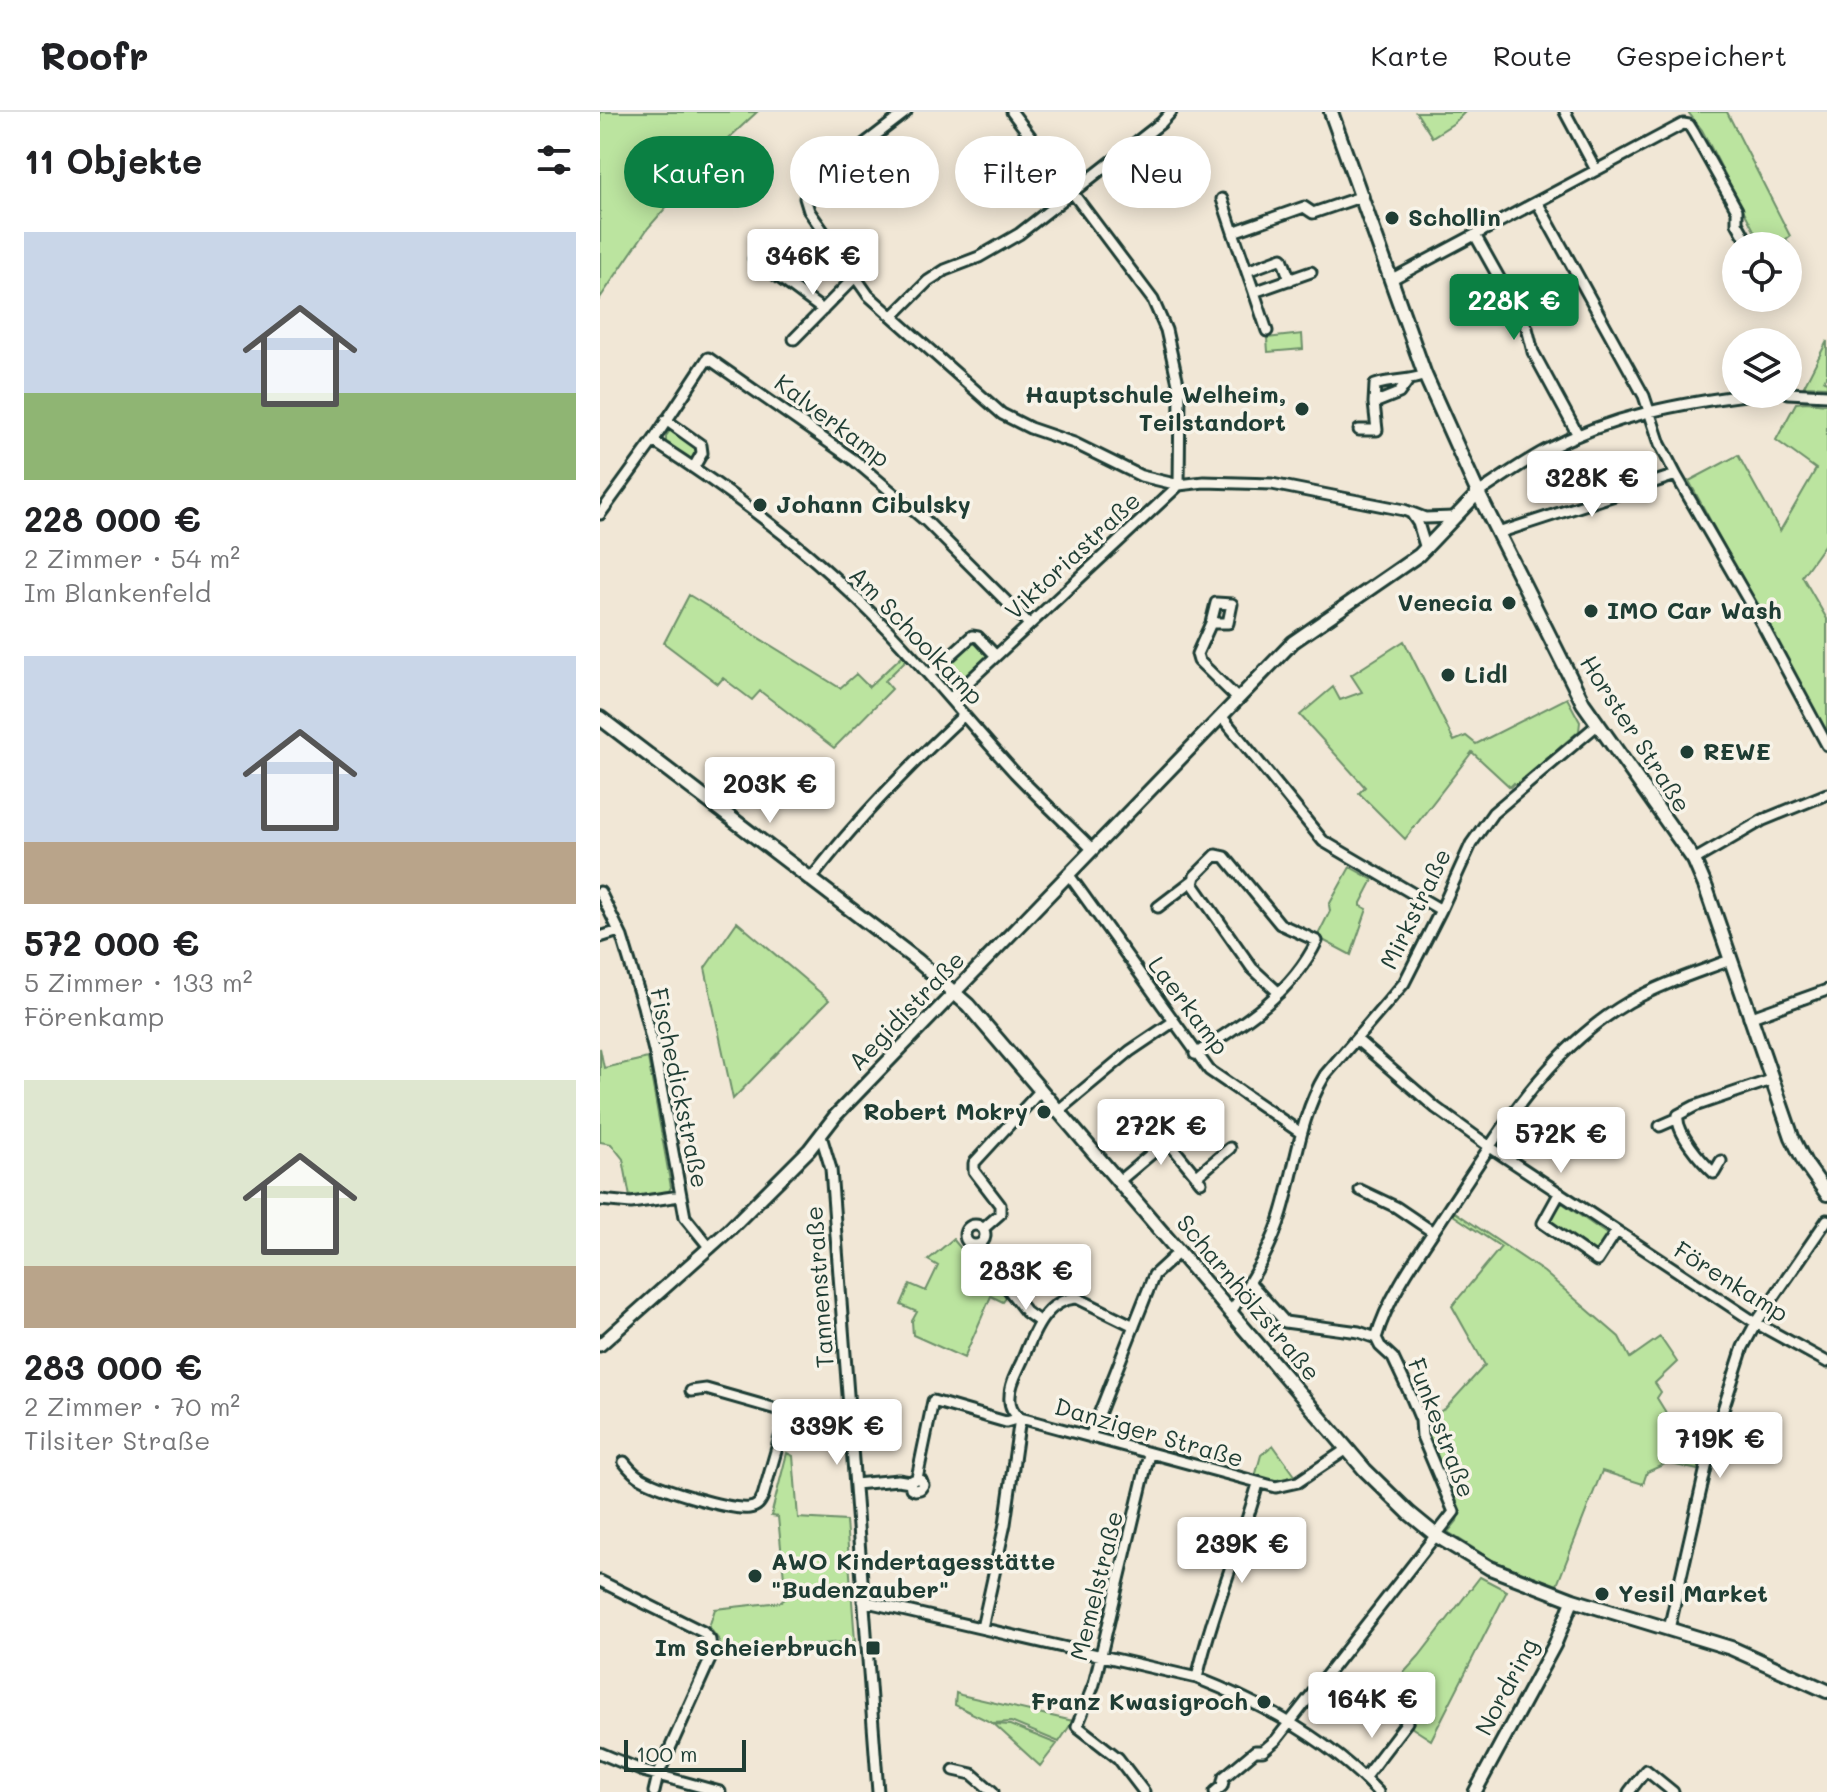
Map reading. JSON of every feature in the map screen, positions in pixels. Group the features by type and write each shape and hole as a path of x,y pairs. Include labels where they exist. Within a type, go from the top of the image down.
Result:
{"main road":[{"name":"Horster Straße","path":"1331,112 1425,375 1478,493 1561,662 1597,725 1694,860 1797,1148 1827,1194"},
{"name":"Scharnhölzstraße","path":"601,721 918,961 955,993 995,1034 1347,1449 1392,1497 1437,1536 1490,1568 1573,1600 1760,1659 1827,1691"}],"street":[{"path":"906,112 812,184 805,198 809,211 868,295 1002,414 1030,428 1074,443 1141,476 1179,485 1204,482 1272,484 1425,518 1454,517"},
{"path":"1012,112 1030,136"},
{"path":"1086,183 1171,112"},
{"path":"1565,112 1596,170"},
{"path":"1392,279 1675,127 1689,125 1737,210 1737,223 1742,232"},
{"path":"1233,232 1304,207 1313,213 1363,196"},
{"path":"1222,199 1267,331"},
{"path":"1537,202 1644,396 1676,475 1827,745"},
{"path":"893,316 928,281 1019,234 1053,208"},
{"path":"1084,208 1153,300 1166,330 1180,392 1179,485"},
{"path":"1475,235 1527,328 1533,352 1578,435"},
{"path":"1247,271 1282,258 1290,280"},
{"path":"754,259 823,310"},
{"path":"1254,292 1311,272"},
{"path":"794,339 855,277"},
{"name":"Kalverkamp","path":"666,420 708,358 854,460 926,521 1029,624"},
{"path":"1374,403 1399,393 1407,382 1425,375"},
{"path":"1359,430 1377,430 1375,385 1393,379 1407,382"},
{"path":"1802,394 1827,395"},
{"path":"1478,493 1544,451 1605,424 1648,411 1722,399"},
{"path":"600,514 666,420 701,445 702,453 694,467"},
{"name":"Am Schoolkamp","path":"653,441 694,467 792,541 858,600 951,698 1016,774 1093,850"},
{"path":"1498,533 1676,475"},
{"name":"Viktoriastraße","path":"951,698 1179,485"},
{"name":"Aegidistraße","path":"600,1345 710,1248 821,1136 836,1115 1293,642 1426,549 1478,493"},
{"path":"1412,514 1426,549"},
{"path":"1211,623 1197,657 1238,699"},
{"path":"929,675 972,636 978,637 996,656"},
{"path":"811,879 862,815 964,715"},
{"path":"1222,717 1323,841 1441,910"},
{"name":"Mirkstraße","path":"1231,1312 1273,1238 1301,1133 1317,1088 1325,1075 1404,983 1471,844 1493,813 1597,725"},
{"path":"1694,860 1763,820 1827,794"},
{"path":"1158,907 1192,881 1211,859 1220,855 1280,924 1317,941 1304,966 1261,1011 1195,1054"},
{"name":"Laerkamp","path":"1069,875 1209,1070 1301,1133"},
{"path":"1192,881 1252,968 1279,993"},
{"name":"Fischedickstraße","path":"600,892 619,931 652,1043 680,1196 690,1225 710,1248"},
{"path":"600,937 619,931"},
{"path":"1250,1283 1285,1322 1359,1332 1376,1338 1389,1305 1433,1232 1536,1081 1574,1042 1608,1016 1665,984 1730,960"},
{"path":"1749,1018 1827,990"},
{"path":"1059,1110 1130,1051 1173,1022"},
{"name":"Förenkamp","path":"1356,1039 1436,1108 1490,1147 1756,1323 1827,1362"},
{"path":"1660,1126 1695,1106 1771,1080"},
{"path":"983,1229 1000,1214 1000,1205 974,1171 974,1163 1041,1090"},
{"path":"1139,1116 1159,1144"},
{"path":"1676,1119 1699,1159 1714,1173 1721,1161"},
{"name":"Tannenstraße","path":"821,1136 831,1169 878,1792"},
{"path":"1119,1181 1159,1144"},
{"path":"1159,1144 1170,1144 1199,1179 1230,1148"},
{"path":"1360,1190 1396,1207 1433,1232"},
{"path":"1559,1194 1543,1223 1597,1261 1616,1232"},
{"path":"600,1200 631,1203 680,1196"},
{"path":"1669,1629 1710,1450 1743,1347 1827,1220"},
{"path":"983,1229 973,1225 966,1230 965,1237 1026,1312 1040,1322"},
{"path":"974,1245 984,1240 983,1229"},
{"path":"1090,1437 1154,1275 1180,1251"},
{"path":"982,1628 1005,1524 1020,1418 1012,1408 1010,1392 1040,1322 1058,1303 1077,1298 1134,1326"},
{"name":"Funkestraße","path":"1215,1792 1222,1786 1224,1777 1255,1751 1263,1751 1290,1722 1451,1518 1453,1506 1422,1436 1421,1420 1393,1358 1376,1338"},
{"path":"691,1391 706,1389 850,1430"},
{"name":"Danziger Straße","path":"855,1484 913,1480 933,1401 1006,1422 1020,1418 1276,1487 1291,1485 1347,1449"},
{"path":"624,1462 637,1476 674,1491 752,1508 759,1504 763,1496 787,1413"},
{"name":"Memelstraße","path":"1144,1792 1118,1758 1077,1726 1094,1684 1149,1454"},
{"path":"1197,1678 1207,1631 1243,1538 1258,1484"},
{"path":"600,1581 703,1632 710,1640 712,1655 658,1775 654,1792"},
{"name":"Nordring","path":"1475,1792 1555,1644 1573,1600"},
{"path":"863,1601 1197,1678 1242,1696 1290,1722 1365,1777 1378,1792"},
{"path":"1365,1777 1407,1722"},
{"path":"600,1753 658,1775 720,1792"},
{"path":"954,1770 972,1774 993,1792"},
{"path":"1629,1792 1646,1770 1673,1792"}],"green space":[{"path":"600,112 757,112 731,136 624,136 624,208 665,208 600,298"},
{"path":"1416,112 1465,112 1432,137"},
{"path":"1688,112 1727,112 1788,232 1755,232 1702,130"},
{"path":"1302,334 1303,349 1268,352 1267,338"},
{"path":"1827,341 1827,375 1824,381 1827,387 1804,386"},
{"path":"1802,402 1827,404 1827,541 1802,576 1827,619 1827,736 1689,481 1738,455 1780,531 1816,469 1776,440 1793,408 1802,408"},
{"path":"671,429 698,446 693,461 666,443"},
{"path":"689,595 840,688 856,674 869,687 904,654 908,658 885,681 892,689 834,748 760,691 752,700 723,678 718,684 664,643"},
{"path":"976,639 988,658 954,690 950,690 938,673"},
{"path":"1404,641 1454,741 1466,736 1476,744 1567,698 1580,722 1579,731 1510,787 1472,752 1405,839 1359,793 1365,787 1300,715 1333,687 1340,700 1362,692 1351,675"},
{"path":"1350,867 1373,880 1361,903 1367,909 1351,955 1317,937 1330,911 1329,905"},
{"path":"737,922 829,1000 733,1099 705,968"},
{"path":"600,1048 604,1068 648,1058 671,1187 669,1191 630,1197 623,1159 611,1144 600,1142"},
{"path":"1562,1203 1608,1235 1599,1250 1594,1252 1549,1222"},
{"path":"1455,1212 1544,1272 1619,1337 1630,1358 1660,1337 1677,1362 1655,1383 1661,1392 1657,1398 1684,1442 1704,1449 1698,1470 1667,1463 1647,1472 1643,1484 1602,1471 1557,1585 1492,1560 1448,1532 1457,1521 1459,1511 1427,1437 1425,1418 1445,1409 1485,1365 1452,1306 1501,1247 1453,1215"},
{"path":"953,1239 968,1257 974,1253 1009,1294 1003,1302 991,1296 964,1358 913,1335 912,1321 917,1312 901,1305 910,1284 926,1291 938,1266 928,1260"},
{"path":"1273,1445 1296,1477 1275,1482 1255,1477 1261,1455"},
{"path":"787,1453 793,1456 798,1518 846,1521 855,1641 744,1651 722,1658 719,1640 709,1627 715,1609 781,1602 786,1598 778,1517 771,1516"},
{"path":"1480,1577 1507,1591 1431,1740 1411,1727 1415,1721 1404,1713 1400,1718 1378,1701 1419,1656"},
{"path":"956,1693 1073,1721 1059,1742 1011,1722 992,1723 955,1705"},
{"path":"994,1724 1010,1725 1057,1744 1040,1766"}],"place":[{"name":"Schollin","path":"1392,218"},
{"name":"Hauptschule Welheim, Teilstandort","path":"1302,409"},
{"name":"Johann Cibulsky","path":"760,505"},
{"name":"Venecia","path":"1509,603"},
{"name":"IMO Car Wash","path":"1591,611"},
{"name":"Lidl","path":"1448,675"},
{"name":"REWE","path":"1687,752"},
{"name":"Robert Mokry","path":"1044,1112"},
{"name":"AWO Kindertagesstätte \"Budenzauber\"","path":"755,1576"},
{"name":"Yesil Market","path":"1602,1594"},
{"name":"Im Scheierbruch","path":"873,1648"},
{"name":"Franz Kwasigroch","path":"1264,1702"}]}
